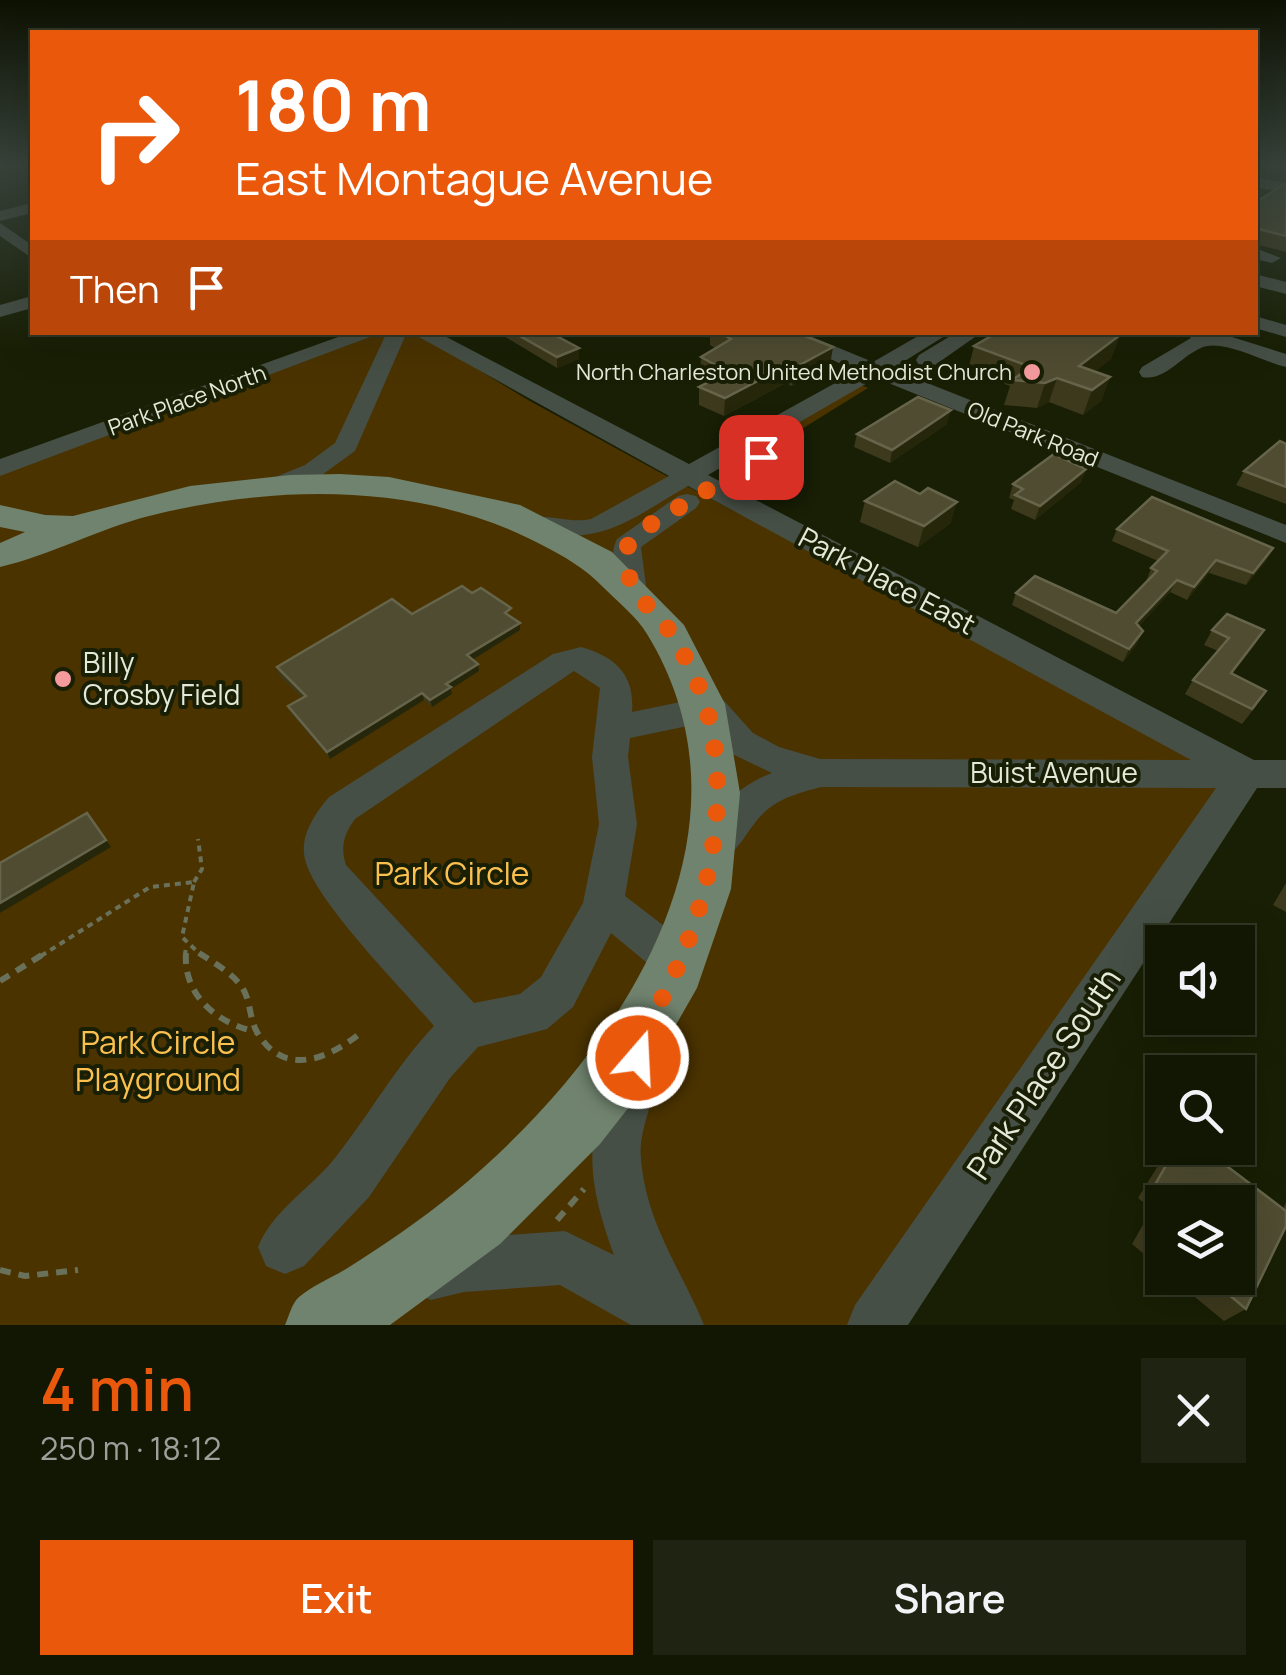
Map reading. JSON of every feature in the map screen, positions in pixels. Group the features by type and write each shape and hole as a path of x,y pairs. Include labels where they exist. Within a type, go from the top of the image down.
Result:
{"main road":[{"path":"0,556 87,523 184,499 277,486 372,486 450,496 537,524 587,551 631,586 660,619 685,657 705,706 717,768 714,847 702,903 679,963 646,1027 607,1084 558,1142 481,1217 395,1282 322,1325"},
{"path":"0,516 45,526 87,523"}],"street":[{"path":"1,229 30,251"},
{"path":"1261,258 1286,272"},
{"path":"1258,281 1286,288"},
{"path":"0,311 30,303"},
{"path":"1258,323 1286,335"},
{"path":"1258,333 1286,335"},
{"name":"Park Place North","path":"0,468 365,335"},
{"path":"277,486 309,475 332,461 346,446 395,335"},
{"name":"Park Place East","path":"426,335 701,482 1267,773"},
{"name":"Old Park Road","path":"787,335 1286,535"},
{"path":"884,375 937,335"},
{"path":"537,524 581,530 601,525 701,482 884,375 966,335"},
{"path":"1150,372 1203,335 1286,361"},
{"path":"346,446 349,459 372,486"},
{"path":"631,586 627,547 631,539 701,482"},
{"path":"285,1247 351,1180 432,1060 465,1027 531,1014 557,992 578,958 603,904 618,824 610,757 617,688 611,678 581,658 564,662 342,808 330,822 320,850 331,877 465,1027"},
{"path":"614,728 705,706"},
{"name":"Buist Avenue","path":"705,706 733,740 778,761 821,773"},
{"name":"Buist Avenue","path":"714,847 752,797 770,785 821,773 1267,773"},
{"name":"Park Place South","path":"875,1325 1267,773"},
{"path":"603,904 648,935 679,963"},
{"path":"646,1027 614,1152 635,1240 671,1319"},
{"path":"395,1282 464,1264 564,1258 671,1319"}],"path":[{"path":"198,840 202,869 182,921 182,937 240,983 257,1032 281,1058 302,1065 340,1050 358,1035"},
{"path":"0,981 150,887 194,882"},
{"path":"187,944 186,977 204,1006 242,1031 257,1032"},
{"path":"550,1228 585,1188"},
{"path":"0,1270 25,1276 78,1270"}],"green space":[{"name":"Park Circle","path":"367,335 421,335 528,400 661,473 1247,773 871,1325 0,1325 0,468"},
{"path":"861,385 868,388 737,469 724,464"}],"building":[{"path":"1258,229 1286,229 1286,236"},
{"path":"518,335 555,335 579,348 557,357"},
{"path":"724,335 803,335 833,347 725,398 699,387 728,372 701,357 731,339"},
{"path":"993,335 1120,335 1079,366 1110,377 1092,390 1057,378 1045,383 1012,380 1031,367 974,346"},
{"path":"918,397 951,410 892,450 857,434"},
{"path":"1280,441 1286,444 1286,487 1244,471"},
{"path":"1054,454 1086,469 1040,506 1015,495 1023,489 1013,484"},
{"path":"895,481 920,494 928,488 957,502 924,526 865,501"},
{"path":"1152,497 1273,548 1253,573 1216,560 1194,587 1177,580 1136,623 1143,631 1129,649 1016,593 1035,576 1116,613 1157,571 1151,568 1168,551 1117,529"},
{"path":"462,586 472,593 481,588 511,608 505,613 520,623 467,655 478,664 446,684 451,687 430,700 422,693 327,752 288,706 306,696 277,667 392,599 412,614"},
{"path":"1227,614 1264,630 1231,673 1266,691 1252,709 1193,680 1229,638 1212,630"},
{"path":"87,813 106,840 0,903 0,863"},
{"path":"1166,1165 1225,1165 1252,1185 1159,1185 1156,1183"},
{"path":"1255,1187 1286,1211 1286,1226 1255,1290"},
{"path":"1229,1295 1253,1295 1246,1309"}],"place":[{"name":"North Charleston United Methodist Church","path":"1032,372"},
{"name":"Billy Crosby Field","path":"63,679"}],"route":[{"path":"638,1058 646,1027 679,963 702,903 714,847 717,768 704,701 685,657 660,619 631,586 627,547 640,531 761,457"}],"park label":[{"name":"Park Circle Playground","path":"158,1062"}]}
